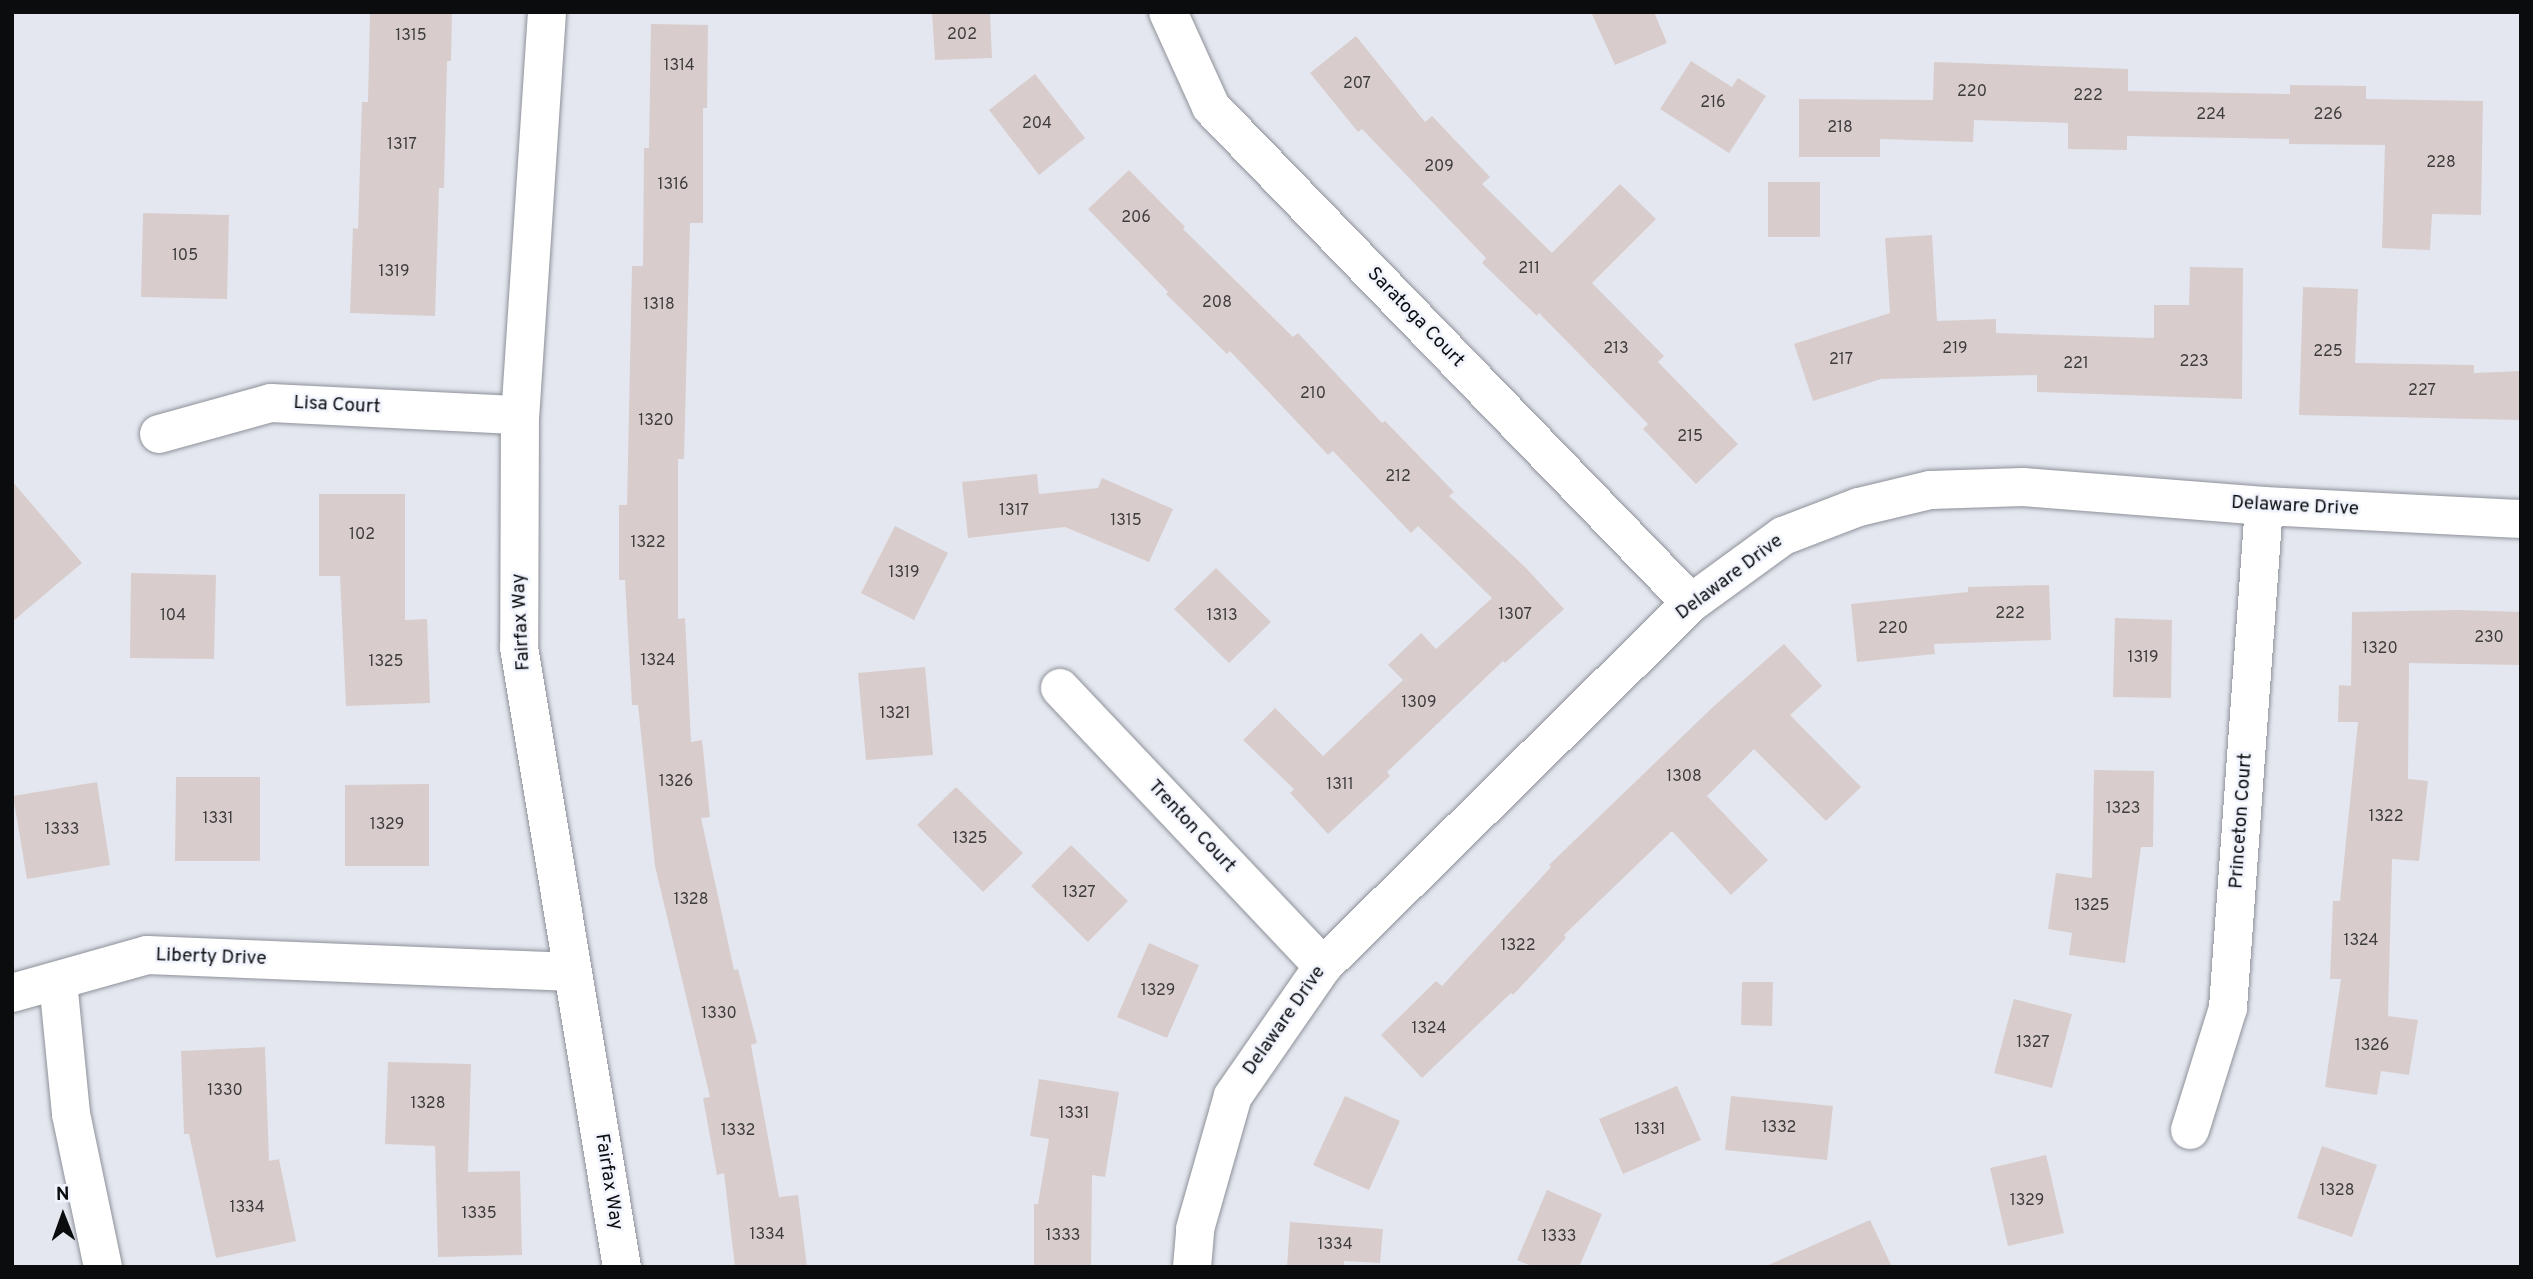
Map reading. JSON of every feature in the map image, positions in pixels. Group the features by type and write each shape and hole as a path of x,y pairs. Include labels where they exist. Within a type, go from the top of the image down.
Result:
{"street":[{"name":"Fairfax Way","path":"547,12 520,415 519,646 622,1267"},
{"name":"Saratoga Court","path":"1168,12 1211,107 1691,603"},
{"name":"Lisa Court","path":"159,434 271,403 520,415"},
{"name":"Delaware Drive","path":"1192,1267 1195,1229 1233,1096 1323,966 1691,603 1783,536 1858,507 1930,490 2023,487 2264,506 2521,519"},
{"name":"Princeton Court","path":"2190,1130 2228,1008 2264,506"},
{"name":"Trenton Court","path":"1060,688 1323,966"},
{"name":"Liberty Drive","path":"12,993 147,955 573,972"},
{"path":"58,981 71,1114 103,1267"}],"building":[{"path":"370,12 452,12 451,61 447,61 444,188 439,188 435,316 350,313 353,228 358,229 362,102 368,102"},
{"path":"932,12 990,12 992,58 935,60"},
{"path":"1591,12 1654,12 1667,43 1615,65"},
{"path":"651,24 708,25 707,108 703,108 703,223 690,223 684,459 678,459 678,619 685,618 691,742 702,740 710,817 701,818 734,970 738,969 757,1043 751,1045 779,1197 798,1195 807,1267 735,1267 724,1173 717,1175 703,1098 710,1097 655,866 638,705 632,705 625,580 619,580 619,505 627,505 632,266 643,266 644,148 649,148"},
{"path":"1356,36 1425,122 1432,116 1490,177 1482,184 1552,253 1620,184 1656,219 1592,283 1664,356 1658,362 1738,444 1696,484 1643,429 1648,424 1539,313 1537,316 1482,263 1486,258 1362,129 1358,132 1310,73"},
{"path":"1691,61 1732,87 1738,78 1766,96 1729,153 1660,109"},
{"path":"1934,62 2128,69 2128,91 2290,94 2290,85 2366,86 2366,99 2483,101 2481,215 2432,214 2430,250 2382,248 2385,145 2289,144 2289,139 2127,136 2127,150 2068,149 2068,123 1974,120 1973,142 1880,139 1880,157 1799,157 1799,99 1933,100"},
{"path":"1035,74 1085,138 1039,175 989,110"},
{"path":"1129,170 1185,227 1183,229 1293,337 1298,333 1382,423 1385,421 1454,492 1449,496 1525,567 1564,609 1505,663 1503,661 1387,772 1390,776 1328,834 1290,793 1294,789 1243,740 1275,708 1323,756 1403,680 1388,665 1421,633 1436,649 1492,598 1418,526 1411,533 1333,451 1328,455 1230,351 1227,354 1166,294 1168,292 1088,209"},
{"path":"1768,182 1820,182 1820,237 1768,237"},
{"path":"143,213 229,215 227,299 141,297"},
{"path":"1932,235 1937,321 1996,319 1996,333 2154,338 2154,305 2189,305 2190,267 2243,268 2242,399 2037,392 2037,375 1881,379 1813,401 1794,344 1890,313 1885,238"},
{"path":"2303,287 2358,289 2355,363 2474,365 2474,373 2521,371 2521,420 2299,415"},
{"path":"1037,474 1039,494 1098,488 1102,478 1173,509 1149,562 1065,527 968,538 962,482"},
{"path":"12,481 82,563 12,622"},
{"path":"319,494 405,494 405,620 427,619 430,703 346,706 340,576 319,576"},
{"path":"895,526 948,553 914,620 861,593"},
{"path":"1216,568 1271,622 1229,663 1174,609"},
{"path":"131,573 216,575 214,659 130,658"},
{"path":"2049,585 2051,640 1934,644 1935,654 1857,662 1851,604 1968,592 1968,587"},
{"path":"2352,612 2521,612 2521,665 2409,663 2408,779 2428,781 2419,861 2392,859 2388,1016 2418,1020 2409,1075 2381,1071 2377,1095 2325,1087 2341,979 2330,979 2333,901 2340,901 2358,722 2338,722 2339,685 2351,686"},
{"path":"2115,618 2172,620 2171,698 2113,697"},
{"path":"1784,644 1822,686 1790,715 1861,787 1826,821 1754,749 1707,796 1768,860 1731,895 1672,831 1564,935 1566,938 1513,995 1511,993 1422,1078 1381,1035 1436,981 1442,986 1551,867 1549,865 1714,706"},
{"path":"925,667 933,755 866,760 858,673"},
{"path":"2094,770 2154,771 2153,847 2141,847 2125,963 2069,955 2072,933 2048,929 2056,873 2092,878"},
{"path":"176,777 260,777 260,861 175,861"},
{"path":"97,782 110,865 27,879 13,796"},
{"path":"429,784 429,866 345,866 345,785"},
{"path":"956,787 1023,853 983,892 917,825"},
{"path":"1071,845 1128,901 1088,942 1031,886"},
{"path":"1149,943 1199,965 1167,1038 1117,1017"},
{"path":"1742,982 1773,982 1772,1026 1741,1025"},
{"path":"2014,999 2072,1014 2052,1088 1994,1073"},
{"path":"265,1047 269,1161 279,1159 296,1241 216,1258 189,1134 184,1134 181,1051"},
{"path":"388,1062 471,1064 468,1172 520,1171 522,1255 438,1257 435,1146 385,1144"},
{"path":"1039,1079 1119,1092 1105,1177 1092,1175 1091,1267 1034,1267 1034,1204 1038,1204 1049,1139 1030,1136"},
{"path":"1677,1086 1701,1140 1623,1174 1599,1119"},
{"path":"1345,1096 1400,1121 1369,1190 1313,1165"},
{"path":"1731,1096 1833,1106 1827,1160 1725,1150"},
{"path":"2322,1146 2377,1165 2352,1237 2297,1218"},
{"path":"2046,1155 2064,1233 2008,1246 1990,1168"},
{"path":"1547,1190 1602,1214 1579,1267 1534,1267 1517,1260"},
{"path":"1870,1220 1892,1267 1764,1267"},
{"path":"1290,1222 1383,1229 1380,1263 1344,1261 1344,1267 1287,1267"}]}
